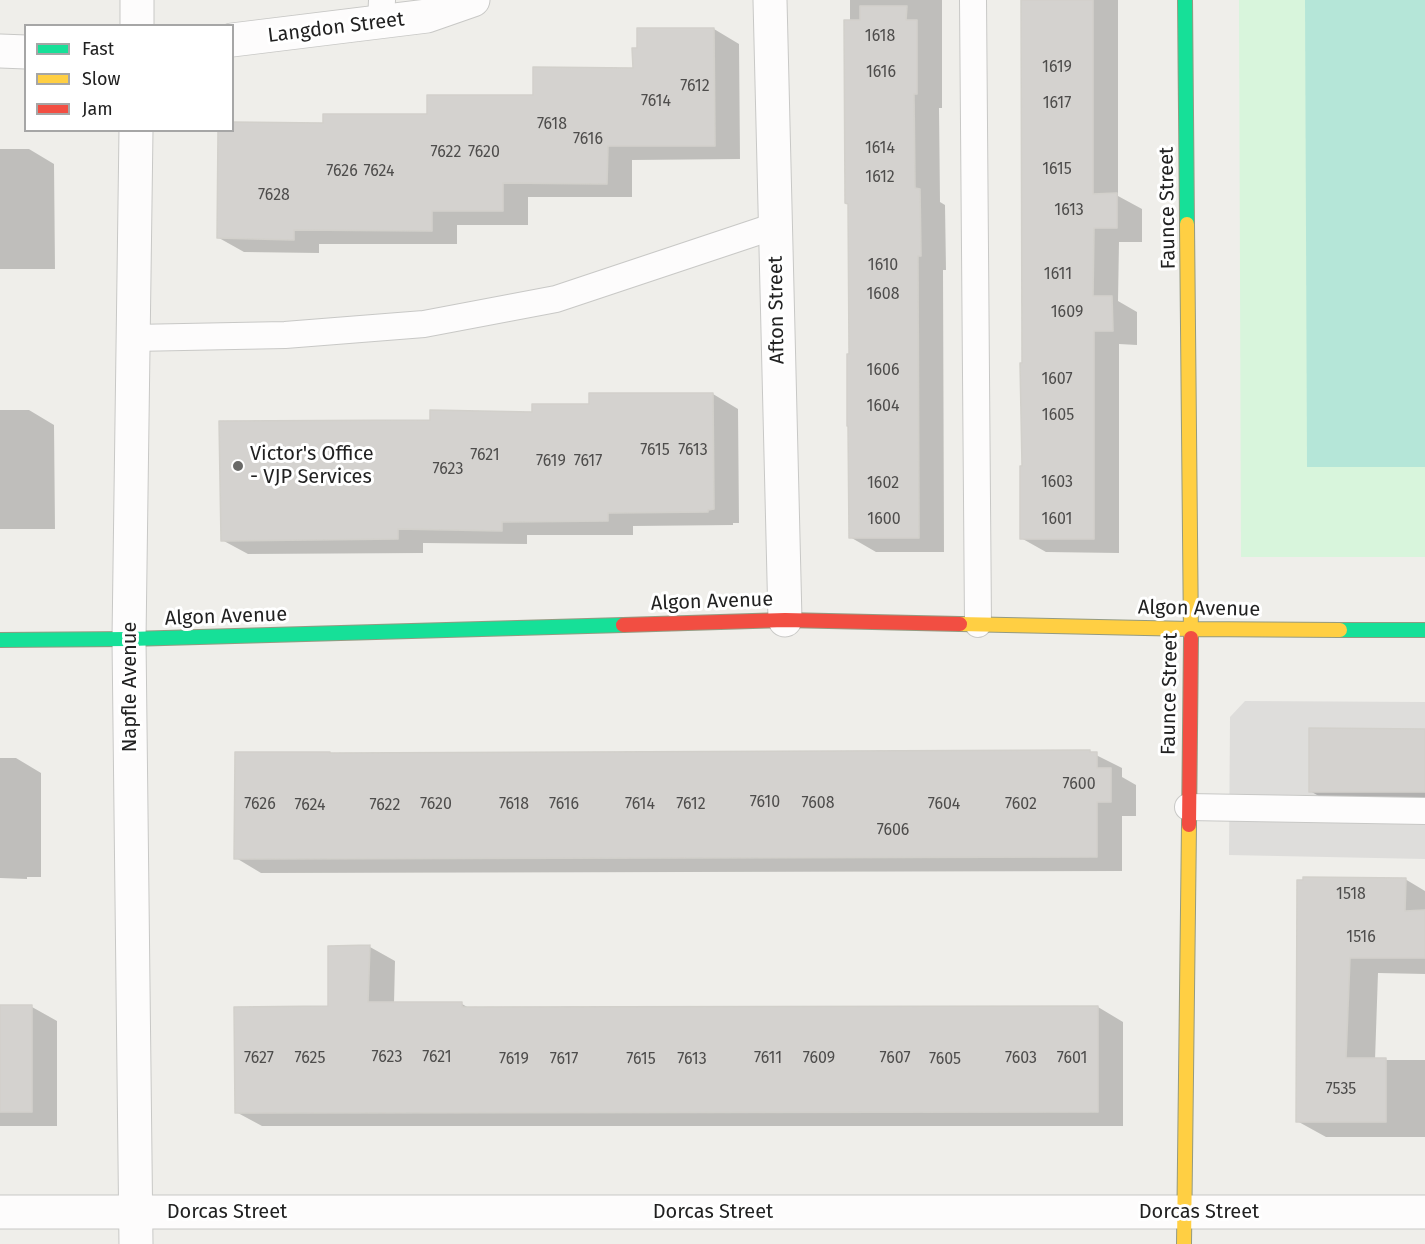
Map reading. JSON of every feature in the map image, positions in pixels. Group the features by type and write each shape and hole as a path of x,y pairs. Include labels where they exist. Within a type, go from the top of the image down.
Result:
{"street":[{"path":"137,0 137,24"},
{"name":"Langdon Street","path":"234,40 382,11 427,16 473,0"},
{"name":"Afton Street","path":"770,0 785,620"},
{"name":"Faunce Street","path":"1184,1228 1191,629 1185,0"},
{"path":"0,51 24,52"},
{"name":"Napfle Avenue","path":"136,132 129,639 136,1244"},
{"name":"Algon Avenue","path":"0,640 129,639 785,620 1191,629 1425,630"},
{"name":"Dorcas Street","path":"0,1212 136,1212 1184,1228 1425,1212"}],"lane":[{"path":"973,0 978,624"},
{"path":"133,338 285,335 424,324 556,299 776,226"},
{"path":"1188,807 1425,811"}],"shaded area":[{"path":"1245,701 1425,702 1425,859 1229,855 1230,717"}],"green space":[{"path":"1239,0 1425,0 1425,557 1241,557"},
{"path":"1305,0 1425,0 1425,467 1307,467"}],"building":[{"path":"1021,0 1093,0 1093,194 1117,193 1117,228 1094,228 1093,296 1112,296 1113,331 1094,331 1094,539 1020,539 1020,466 1022,466"},
{"path":"860,6 907,6 906,20 917,20 917,94 914,94 915,188 920,189 921,256 918,256 919,538 849,538 848,204 845,203 844,20 860,20"},
{"path":"637,28 714,28 715,146 608,146 607,184 503,183 503,211 432,211 432,231 294,230 294,240 217,238 218,132 234,132 234,122 323,123 323,114 427,114 427,95 533,95 533,67 633,68 632,48 637,48"},
{"path":"589,393 713,393 714,509 708,512 608,513 608,521 502,522 502,531 398,529 398,539 221,541 219,421 430,420 430,410 532,412 532,404 589,404"},
{"path":"1309,728 1425,729 1425,792 1309,792"},
{"path":"1090,750 1090,752 1097,752 1097,768 1111,768 1111,802 1097,802 1097,857 234,859 235,752"},
{"path":"1303,877 1406,878 1405,911 1425,910 1425,958 1350,958 1346,1058 1386,1058 1386,1122 1296,1122 1297,880 1303,880"},
{"path":"370,945 368,1002 462,1002 462,1007 1098,1006 1098,1112 235,1113 234,1007 328,1006 328,946"},
{"path":"0,1005 32,1005 32,1112 0,1112"}],"traffic: fast":[{"path":"1185,0 1187,224"},
{"path":"0,640 129,639 623,625"},
{"path":"1340,630 1425,630"}],"traffic: slow":[{"path":"1187,224 1191,638"},
{"path":"960,624 1340,630"},
{"path":"1184,1244 1189,825"}],"traffic: jam":[{"path":"623,625 785,620 960,624"},
{"path":"1189,825 1191,638"}],"place":[{"name":"Victor's Office - VJP Services","path":"238,466"}]}
